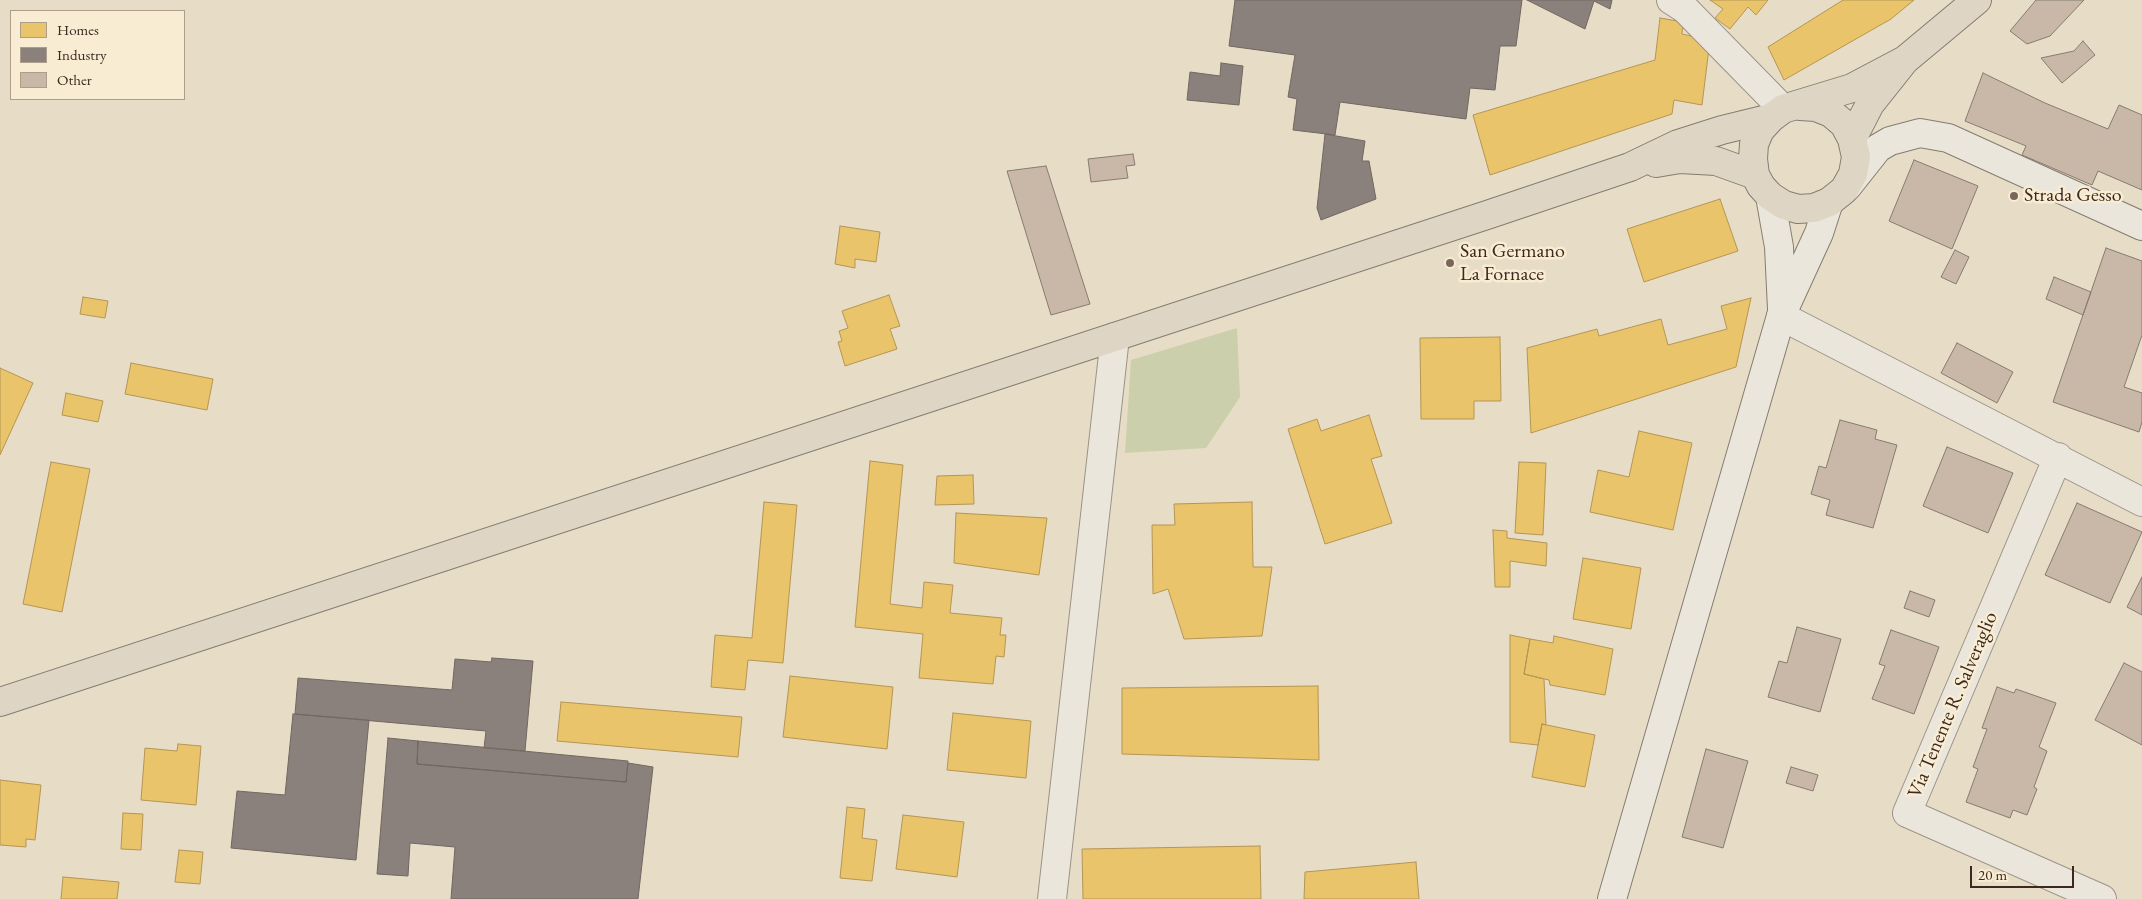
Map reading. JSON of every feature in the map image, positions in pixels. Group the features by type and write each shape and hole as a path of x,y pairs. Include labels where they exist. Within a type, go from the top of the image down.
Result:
{"main road":[{"path":"1852,139 1870,104 1905,60 1977,0"},
{"path":"0,702 1630,167 1678,144 1852,88 1905,60"},
{"path":"1630,167 1680,159 1716,161 1763,185 1784,205 1798,209 1814,208 1837,196 1853,174 1856,156 1852,139 1844,124 1832,113 1816,107 1784,111 1760,130 1754,144 1753,159 1763,185"}],"street":[{"path":"1671,0 1685,9 1784,111"},
{"path":"1612,899 1781,316 1818,233 1837,196 1878,148 1897,138 1920,133 1948,138 2142,226"},
{"path":"1763,185 1779,247 1781,316"},
{"path":"1781,316 2058,457 2142,502"},
{"path":"1052,899 1115,337"},
{"name":"Via Tenente R. Salveraglio","path":"2058,457 1907,813 2102,899"}],"green space":[{"path":"1237,328 1240,397 1206,448 1125,453 1131,360"}],"building: Homes":[{"path":"1710,0 1768,0 1756,15 1748,7 1730,29 1715,18 1723,9"},
{"path":"1843,0 1914,0 1891,19 1784,80 1768,47"},
{"path":"1660,18 1683,22 1682,34 1710,40 1702,105 1674,100 1672,114 1490,175 1473,115 1655,60"},
{"path":"1720,199 1738,251 1644,282 1627,229"},
{"path":"840,226 880,232 876,262 855,259 855,268 835,264"},
{"path":"889,295 900,326 890,329 897,349 845,366 838,342 842,341 839,331 848,328 842,311"},
{"path":"83,297 108,301 105,318 80,314"},
{"path":"1751,298 1736,367 1531,433 1527,348 1597,329 1599,336 1661,319 1668,345 1727,329 1721,306"},
{"path":"1500,337 1501,401 1474,401 1474,419 1421,419 1420,338"},
{"path":"131,363 213,379 207,410 125,394"},
{"path":"0,368 33,383 0,455"},
{"path":"66,393 103,401 98,422 62,415"},
{"path":"1369,415 1382,456 1371,459 1392,523 1325,544 1288,429 1317,419 1321,431"},
{"path":"1639,431 1692,443 1673,530 1590,512 1598,470 1629,477"},
{"path":"870,461 903,465 890,604 922,608 924,582 953,585 950,613 1002,618 1000,635 1006,635 1004,657 996,656 993,684 919,678 923,634 855,627"},
{"path":"51,462 90,469 62,612 23,604"},
{"path":"1519,462 1546,463 1543,535 1515,533"},
{"path":"973,475 974,504 935,505 937,476"},
{"path":"764,502 797,505 783,663 748,660 745,690 711,687 715,635 752,638"},
{"path":"1252,502 1253,567 1272,567 1262,636 1184,639 1168,589 1153,594 1152,525 1175,525 1174,504"},
{"path":"956,513 1047,518 1039,575 954,563"},
{"path":"1493,530 1507,531 1507,538 1547,543 1546,566 1510,561 1510,587 1495,587"},
{"path":"1583,558 1641,568 1631,629 1573,619"},
{"path":"1510,635 1530,639 1524,674 1544,679 1546,725 1542,724 1538,745 1510,742"},
{"path":"1554,636 1613,649 1605,695 1550,685 1549,680 1524,674 1530,639 1553,643"},
{"path":"790,676 893,687 887,749 783,737"},
{"path":"1318,686 1319,760 1122,754 1122,688"},
{"path":"561,702 742,717 738,757 557,741"},
{"path":"953,713 1031,721 1026,778 947,770"},
{"path":"1542,724 1595,735 1585,787 1532,777"},
{"path":"178,744 201,746 196,805 141,800 145,748 177,751"},
{"path":"0,780 41,785 35,840 26,839 26,847 0,845"},
{"path":"847,807 865,809 862,838 877,840 872,881 840,878"},
{"path":"123,813 143,814 141,850 121,849"},
{"path":"903,815 964,822 957,877 896,869"},
{"path":"1260,846 1261,899 1083,899 1082,849"},
{"path":"179,850 203,852 200,884 175,882"},
{"path":"1416,862 1419,899 1304,899 1305,872"},
{"path":"63,877 119,882 117,899 61,899"}],"building: Industry":[{"path":"1235,0 1522,0 1516,46 1500,46 1495,90 1470,88 1466,119 1340,102 1335,135 1293,130 1297,99 1288,97 1295,55 1229,46"},
{"path":"1527,0 1612,0 1610,9 1594,1 1585,29"},
{"path":"1221,63 1243,66 1239,105 1187,100 1190,72 1220,76"},
{"path":"1325,134 1365,141 1362,161 1369,161 1376,199 1321,220 1317,208"},
{"path":"492,658 533,661 525,751 484,748 486,731 295,714 298,678 452,690 455,659 491,662"},
{"path":"293,714 369,720 356,860 231,848 237,791 285,795"},
{"path":"388,738 418,741 417,764 626,782 628,763 653,767 638,899 451,899 455,847 410,843 408,876 377,874"},
{"path":"418,741 628,761 626,782 417,764"}],"building: Other":[{"path":"2036,0 2084,0 2050,36 2027,44 2010,31"},
{"path":"2083,41 2095,55 2062,83 2041,58 2074,51"},
{"path":"1983,73 2045,103 2108,129 2119,105 2142,115 2142,190 2098,171 2092,185 2022,155 2026,146 1965,121"},
{"path":"1133,154 1135,165 1126,166 1128,178 1091,182 1088,159"},
{"path":"1914,160 1978,186 1952,249 1889,221"},
{"path":"1046,166 1090,304 1051,315 1007,171"},
{"path":"2106,248 2142,261 2142,335 2124,387 2142,393 2142,422 2139,432 2053,402"},
{"path":"1955,250 1969,257 1956,284 1941,277"},
{"path":"2054,277 2091,292 2083,315 2046,299"},
{"path":"1957,343 2013,372 1997,403 1941,373"},
{"path":"1840,420 1877,430 1875,439 1897,445 1873,528 1826,515 1830,500 1811,494 1819,466 1826,468"},
{"path":"1947,447 2013,473 1988,533 1923,506"},
{"path":"2077,503 2142,532 2110,603 2045,575"},
{"path":"2142,577 2142,615 2127,607"},
{"path":"1910,591 1935,600 1929,617 1904,608"},
{"path":"1797,627 1841,639 1820,712 1768,697 1779,661 1787,663"},
{"path":"1891,630 1939,647 1914,714 1872,699 1885,666 1879,664"},
{"path":"2124,663 2142,672 2142,745 2095,720"},
{"path":"1997,687 2014,693 2016,689 2056,703 2039,747 2047,751 2034,787 2037,789 2027,815 2013,810 2010,818 1966,802 1978,769 1973,767 1987,729 1982,728"},
{"path":"1706,749 1748,761 1723,848 1682,837"},
{"path":"1791,767 1818,775 1813,791 1786,783"}],"place":[{"name":"Strada Gesso","path":"2014,196"},
{"name":"San Germano La Fornace","path":"1450,263"}]}
